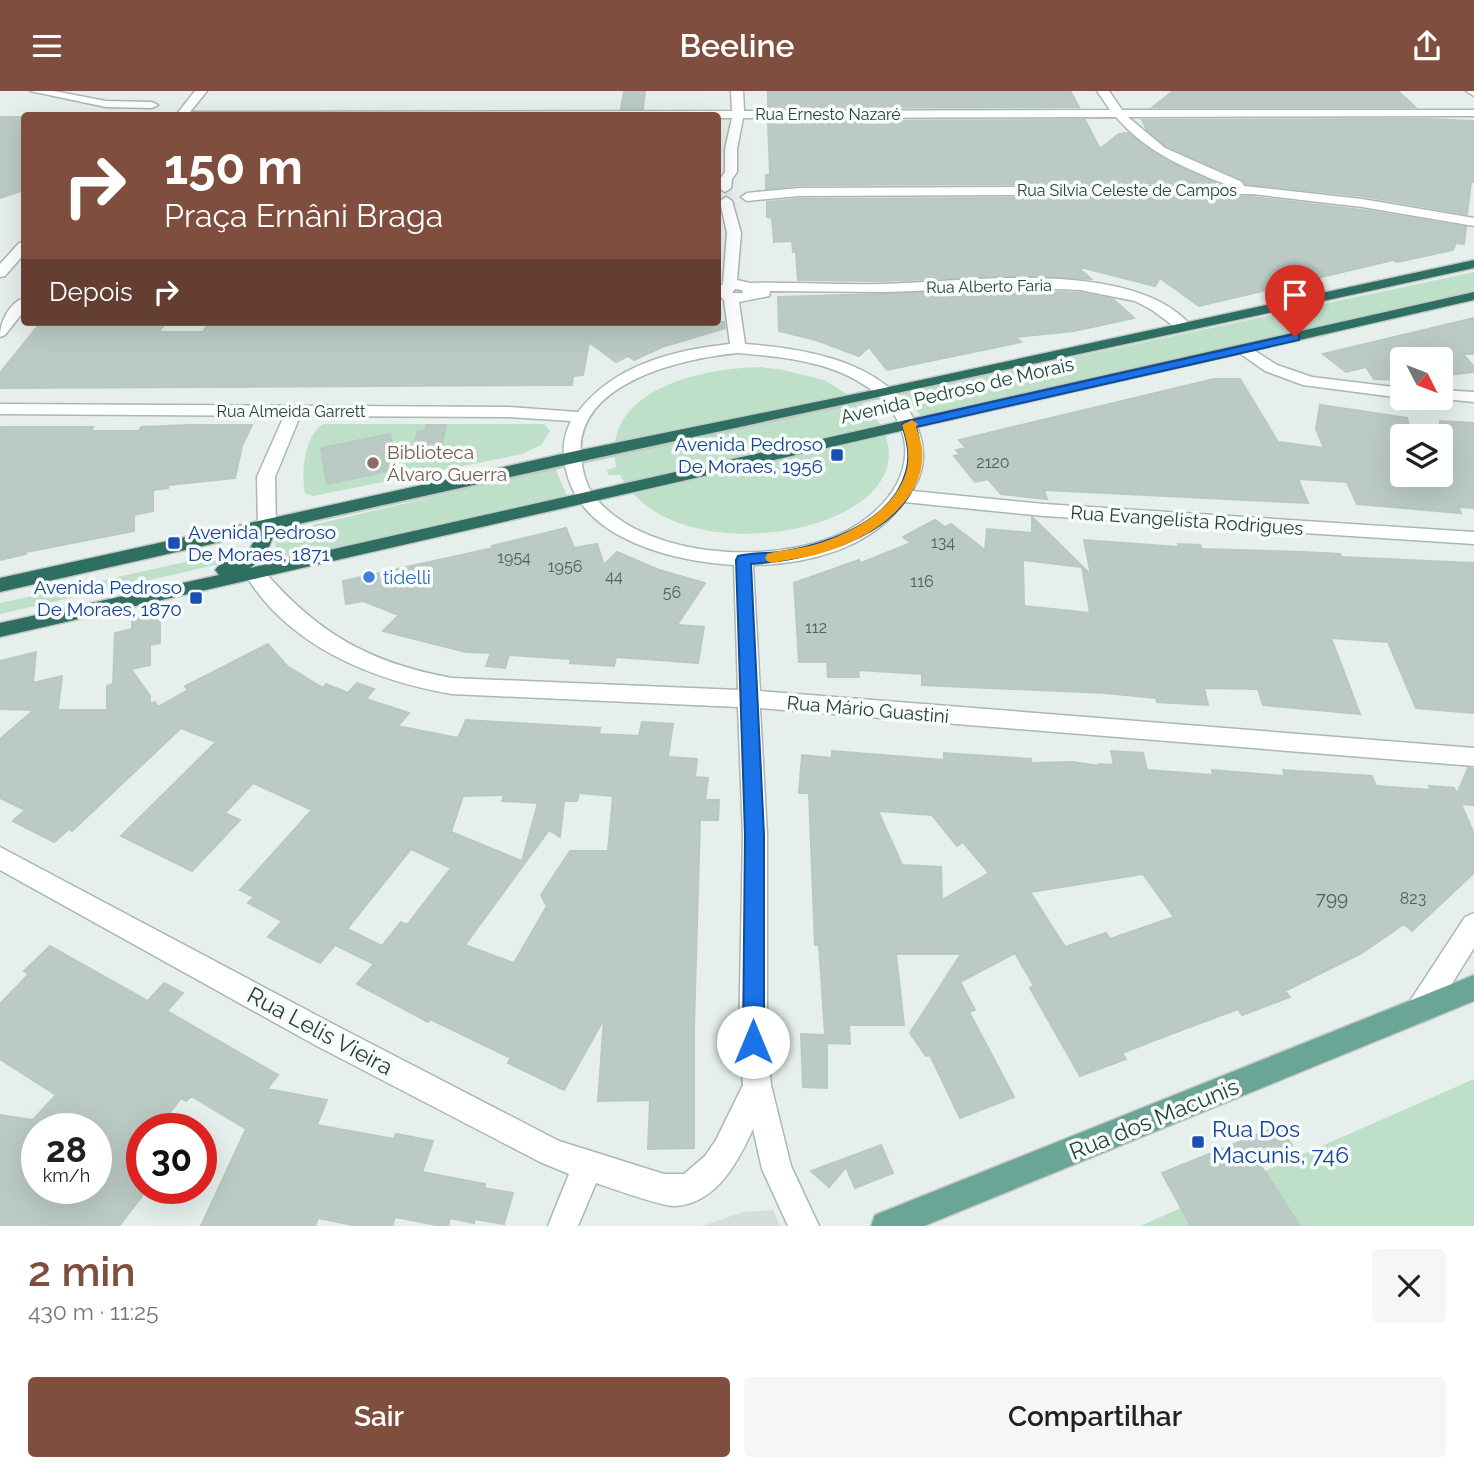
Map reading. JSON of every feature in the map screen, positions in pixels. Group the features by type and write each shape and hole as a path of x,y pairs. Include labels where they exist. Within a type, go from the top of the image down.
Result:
{"highway":[{"name":"Avenida Pedroso de Morais","path":"0,585 571,457 884,393 1474,264"},
{"name":"Avenida Pedroso de Morais","path":"0,629 255,574 1474,296"},
{"path":"0,629 59,608 244,565 260,552 267,527"}],"main road":[{"name":"Rua dos Macunis","path":"891,1225 1474,988"}],"street":[{"path":"36,91 94,102 155,102 146,112"},
{"path":"94,102 102,91"},
{"path":"184,112 201,91"},
{"path":"737,91 738,115 731,149 732,172 744,195 732,216 733,266 729,276 738,348"},
{"path":"1103,91 1116,113 1150,146 1252,190"},
{"name":"Rua Ernesto Nazaré","path":"721,115 1474,113"},
{"path":"721,192 732,172"},
{"name":"Rua Silvia Celeste de Campos","path":"721,195 1252,190 1362,203 1474,222"},
{"path":"721,197 732,216"},
{"path":"0,273 21,249"},
{"name":"Rua Alberto Faria","path":"733,294 783,288 1043,283 1099,289 1141,299 1156,305 1184,327"},
{"path":"0,332 21,306"},
{"path":"738,348 776,351 825,361 867,380 884,393 909,425 915,448 913,472 901,496 882,517 864,529 822,548 784,557 743,560 703,557 632,535 605,518 578,486 571,457 575,430 596,400 614,384 637,371 692,353 738,348"},
{"path":"1244,349 1271,368 1309,382 1390,392"},
{"path":"1453,396 1474,397"},
{"name":"Rua Almeida Garrett","path":"0,409 509,412 582,417"},
{"path":"267,527 266,477 294,411"},
{"name":"Rua Evangelista Rodrigues","path":"901,496 1058,511 1474,538"},
{"path":"743,560 755,835 753,1042 757,1085 777,1169 804,1226"},
{"name":"Rua Mário Guastini","path":"255,574 281,605 324,641 353,658 386,672 422,681 452,685 750,699 1474,757"},
{"name":"Rua Lelis Vieira","path":"0,858 325,1035 550,1151 587,1167 676,1191 702,1180 719,1163 743,1121 757,1085"},
{"path":"1420,1010 1474,925"},
{"path":"563,1226 587,1167"}],"shaded area":[{"path":"773,1210 780,1226 702,1226 743,1212"}],"green space":[{"path":"1474,272 1474,292 921,416 902,394"},
{"path":"761,367 824,380 878,413 876,418 889,456 876,488 843,513 797,528 746,534 695,528 650,509 620,475 608,475 607,470 616,467 616,440 624,418 640,401 661,388 686,378 738,368"},
{"path":"324,424 544,424 550,431 541,445 522,454 313,496 305,493 303,476 306,455 312,436"},
{"path":"555,468 567,496 276,563 275,534"},
{"path":"230,552 238,555 233,561 0,614 0,603"},
{"path":"1474,1079 1474,1226 1140,1226"}],"building":[{"path":"624,91 645,91 643,109 621,109"},
{"path":"768,91 1070,91 1079,107 768,108"},
{"path":"1173,91 1398,91 1415,107 1153,107"},
{"path":"0,117 21,117 21,191 0,198"},
{"path":"1085,120 1100,149 1119,134 1128,133 1167,161 1216,183 799,185 766,189 766,175 770,175 768,121"},
{"path":"1142,120 1474,121 1474,182 1471,182 1467,214 1362,196 1246,184 1243,180 1166,146 1147,130"},
{"path":"1252,197 1362,210 1466,227 1464,244 1456,243 1453,250 1397,262 1393,260 1199,306 1160,278 1155,286 1076,266 1091,279 1002,276 883,281 798,280 796,252 793,252 792,241 774,242 772,218 767,217 767,202 799,199"},
{"path":"1015,290 1080,293 1113,299 1134,318 1074,331 1015,337 1021,342 887,370 869,347 859,356 816,340 779,331 778,297"},
{"path":"1474,318 1474,354 1463,354 1474,367 1474,372 1453,374 1453,347 1390,347 1390,380 1374,379 1366,367 1346,372 1323,354"},
{"path":"721,322 724,322 725,328 662,347 634,360 628,356 616,362 589,342 583,375 573,376 572,385 0,388 0,373 38,326 163,326 159,332 203,332 207,326 721,326"},
{"path":"1214,379 1240,379 1278,442 1324,448 1316,429 1320,405 1407,418 1409,424 1390,424 1390,487 1453,487 1453,424 1440,424 1440,421 1474,423 1474,508 1458,507 1461,513 1357,504 1347,482 1298,479 1308,503 1044,490 1047,499 1001,494 988,479 975,482 954,456 960,454 956,450 966,448 959,440"},
{"path":"252,425 242,446 235,478 168,485 168,488 153,490 153,511 134,515 134,531 26,552 0,560 0,427 93,427 91,431 139,431 141,427"},
{"path":"426,425 446,425 441,449 413,449 418,431 425,431"},
{"path":"390,434 398,469 327,484 321,448"},
{"path":"1032,517 1091,575 1084,540 1474,563 1474,713 1416,708 1388,642 1331,638 1360,714 1263,705 1258,689 1204,688 1208,705 1157,702 1156,698 1105,693 922,685 922,674 858,670 859,677 828,677 827,662 799,662 794,583 859,560 861,563 911,543 903,537 935,520 945,527 951,524 985,550 987,529 1032,533","holes":["1023,560 1082,567 1090,613 1024,606"]},
{"path":"566,528 574,548 597,544 604,565 617,552 659,570 705,583 677,625 704,627 698,663 616,657 614,666 570,663 571,659 509,655 505,668 486,666 491,653 466,652 383,631 399,615 363,601 346,604 343,581 493,548 492,546"},
{"path":"160,612 160,643 150,645 150,665 131,669 150,696 150,704 155,702 158,707 188,690 185,686 268,644 287,666 323,688 326,684 348,693 357,683 374,689 366,699 409,713 398,726 458,738 466,720 600,728 599,734 639,736 642,722 673,724 668,757 697,759 695,777 708,778 705,800 719,800 718,820 700,820 694,1027 694,1148 648,1149 650,1100 598,1101 604,1019 564,1090 508,1063 511,1058 430,1019 428,1022 357,984 374,964 335,945 320,963 268,937 282,921 248,903 254,897 240,890 312,810 253,783 225,813 240,820 192,871 121,836 216,742 181,728 72,831 69,829 54,842 13,821 25,810 0,798 0,739 34,710 0,709 0,661 36,652 33,683 62,676 58,710 107,710 107,686 113,684 115,633 132,629 132,618","holes":["579,793 613,796 608,851 570,851 541,895 547,906 514,963 465,945 549,830 560,837 564,801 577,801","504,795 502,801 538,803 522,861 451,832 463,796","411,849 451,868 407,925 401,922 382,946 347,929"]},
{"path":"832,751 944,760 944,753 1031,759 1031,763 1072,762 1100,766 1099,764 1114,765 1111,751 1143,753 1147,770 1213,775 1212,770 1285,776 1283,770 1372,776 1376,786 1431,790 1429,786 1454,788 1457,794 1468,768 1474,769 1474,805 1461,804 1474,834 1474,873 1412,931 1404,924 1362,953 1285,991 1290,997 1242,1015 1238,1009 1171,1034 1122,1053 1126,1059 1080,1076 1030,988 1034,986 1015,953 960,982 975,1010 969,1012 1014,1097 960,1118 930,1055 926,1056 910,1033 961,954 896,954 904,1025 849,1025 850,1044 827,1043 827,1088 803,1087 801,1034 825,1035 819,945 815,945 809,793 799,793 802,755 832,758","holes":["878,811 932,815 957,846 963,842 989,873 942,900 941,867 902,865","1143,874 1174,917 1110,939 1106,933 1065,947 1030,892"]},
{"path":"50,946 148,1001 164,983 183,993 167,1011 278,1075 267,1089 327,1100 317,1125 394,1139 396,1134 433,1141 422,1172 485,1184 484,1188 513,1193 504,1224 475,1219 474,1223 450,1218 448,1226 442,1226 395,1217 392,1226 358,1226 318,1218 315,1226 201,1226 211,1204 217,1204 217,1192 246,1129 191,1096 186,1101 181,1098 169,1113 126,1113 126,1204 136,1204 119,1226 0,1226 0,1115 21,1118 21,1204 112,1204 112,1113 39,1113 56,1095 0,1059 0,1004 29,974 24,971"},
{"path":"1279,1126 1292,1145 1257,1160 1300,1226 1191,1226 1162,1173"},
{"path":"881,1145 893,1173 855,1188 846,1167 829,1187 811,1171"}],"slow traffic":[{"path":"772,558 822,548 855,534 882,517 901,496 913,472 915,448 909,425 912,424"}],"place":[{"name":"Avenida Pedroso De Moraes, 1956","path":"837,455"},
{"name":"Biblioteca Álvaro Guerra","path":"373,463"},
{"name":"Avenida Pedroso De Moraes, 1871","path":"174,543"},
{"name":"tidelli","path":"369,577"},
{"name":"Avenida Pedroso De Moraes, 1870","path":"196,598"},
{"name":"Rua Dos Macunis, 746","path":"1198,1142"}],"route":[{"path":"753,1042 755,835 743,560 784,557 822,548 855,534 882,517 901,496 913,472 915,448 909,425 1295,337"}]}
